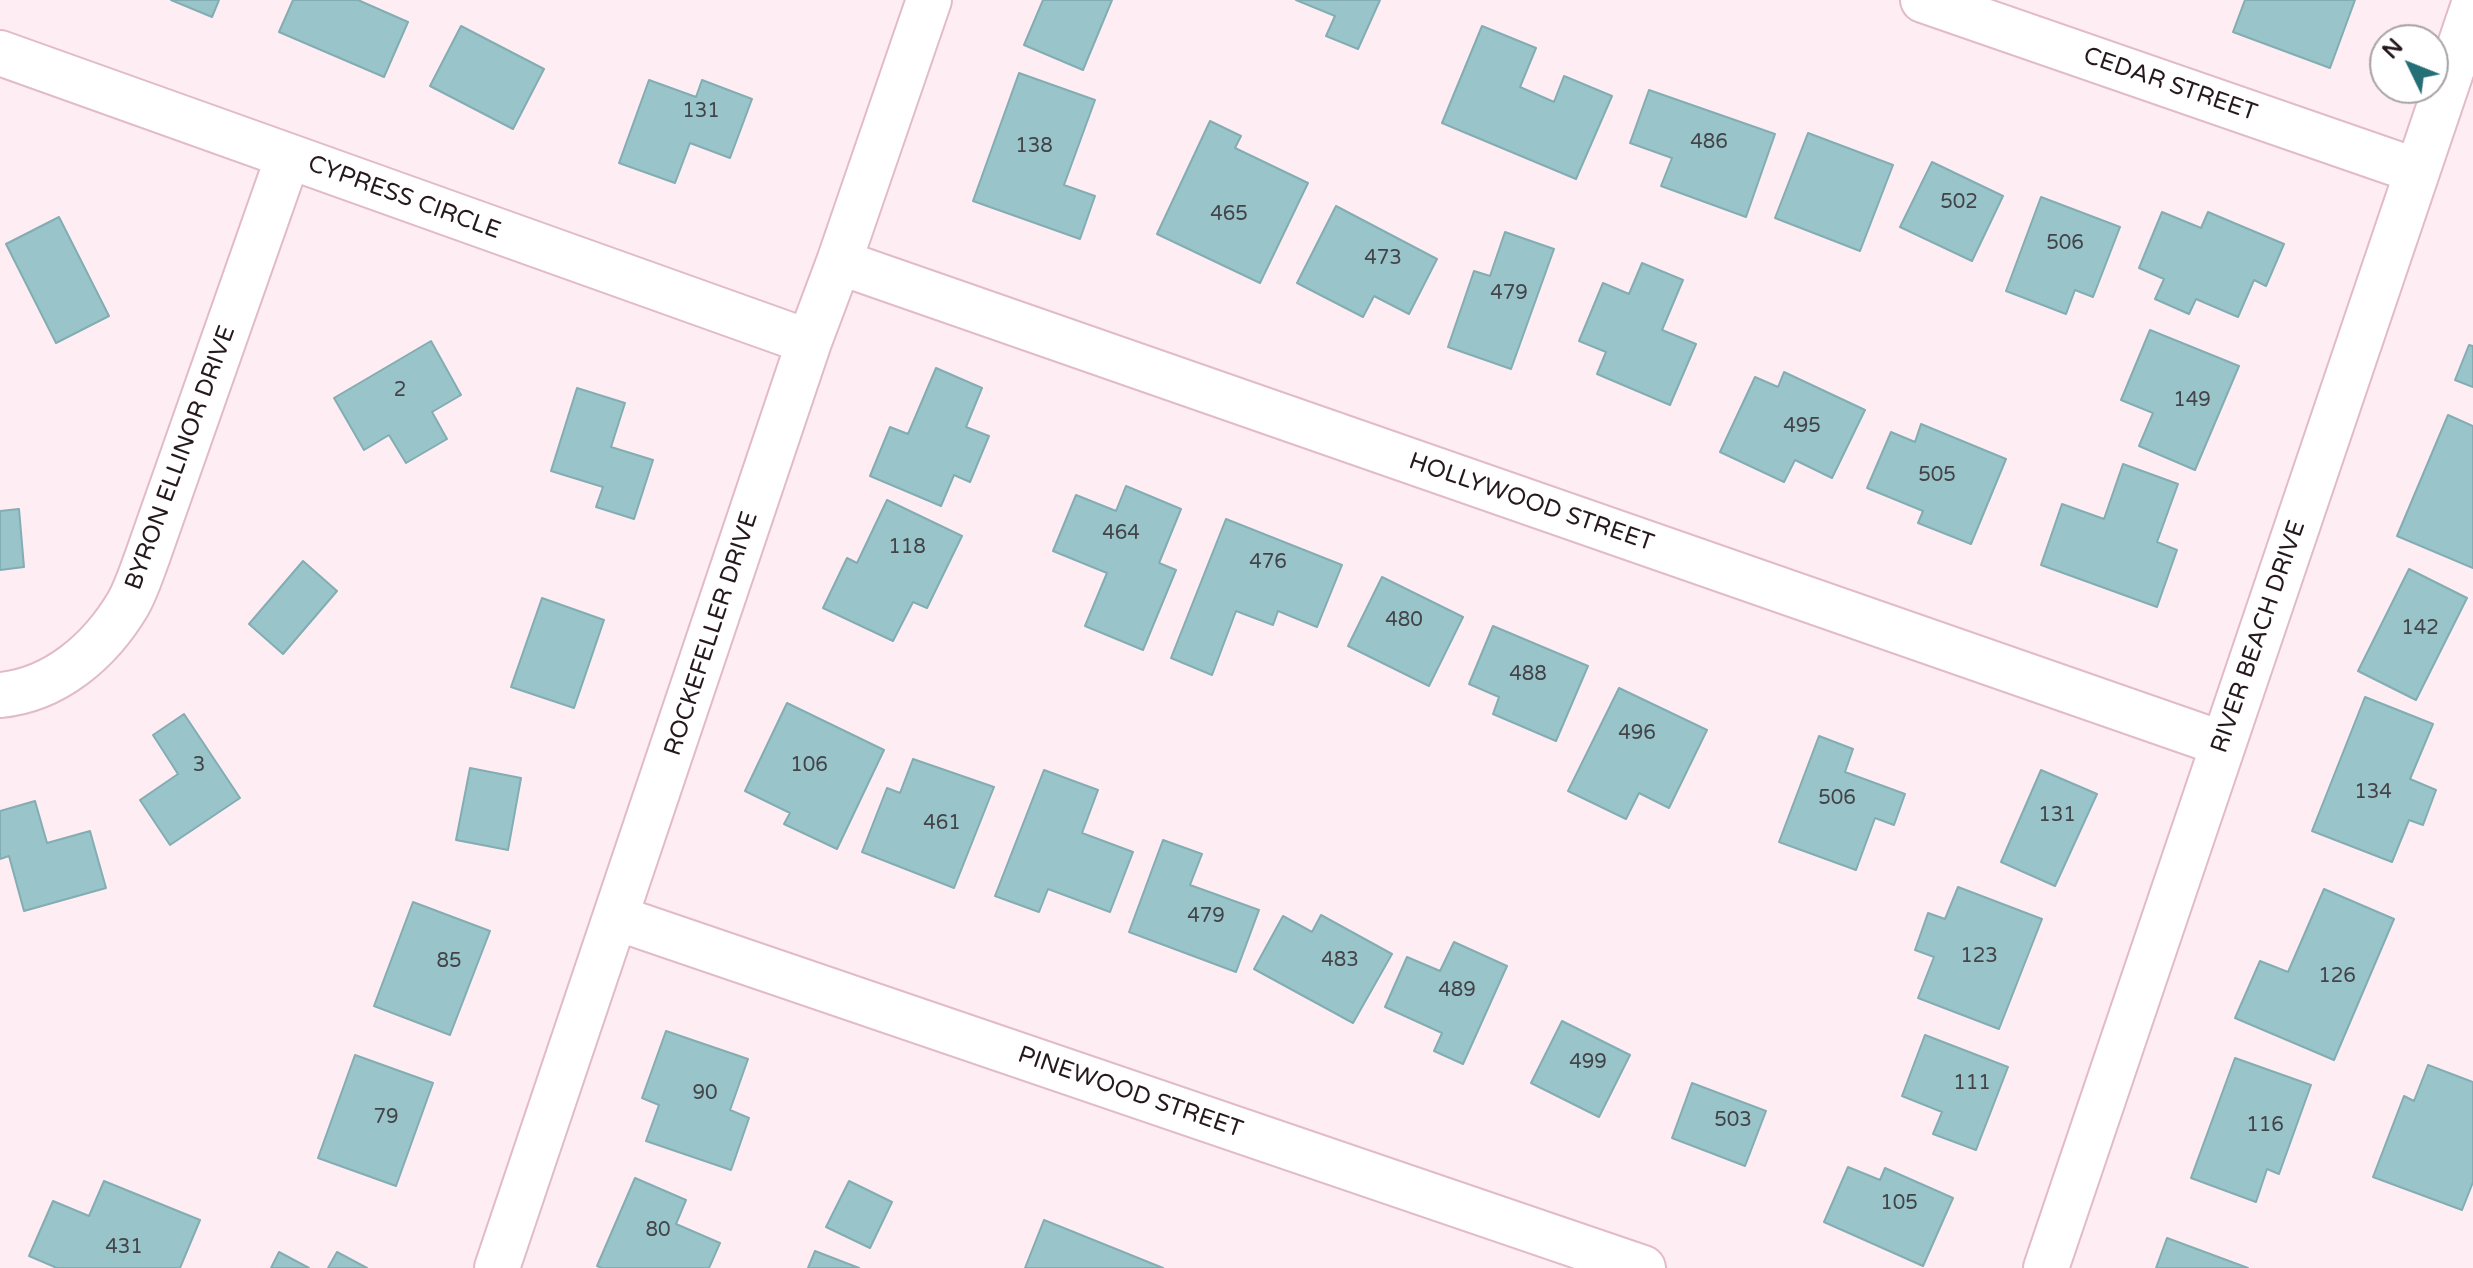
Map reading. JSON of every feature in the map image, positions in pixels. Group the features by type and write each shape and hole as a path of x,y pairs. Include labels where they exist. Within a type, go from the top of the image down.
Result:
{"street":[{"name":"ROCKEFELLER DRIVE","path":"497,1268 809,342 929,0"},
{"name":"CEDAR STREET","path":"1923,0 2417,171"},
{"name":"RIVER BEACH DRIVE","path":"2046,1268 2473,7"},
{"name":"CYPRESS CIRCLE","path":"0,53 809,342"},
{"name":"BYRON ELLINOR DRIVE","path":"0,695 63,675 105,637 129,602 288,157"},
{"name":"HOLLYWOOD STREET","path":"839,262 2223,744"},
{"name":"PINEWOOD STREET","path":"617,918 1643,1268"}],"building":[{"path":"171,0 219,0 212,17"},
{"path":"293,0 358,0 408,22 384,77 279,32"},
{"path":"1043,0 1112,0 1083,70 1024,45"},
{"path":"1296,0 1380,0 1358,49 1326,36 1335,16"},
{"path":"2245,0 2355,0 2330,68 2233,32"},
{"path":"461,26 544,69 513,129 430,86"},
{"path":"1482,26 1536,48 1520,87 1554,102 1564,76 1612,96 1576,179 1442,123"},
{"path":"1019,73 1095,100 1064,185 1095,196 1080,239 973,201"},
{"path":"649,80 696,97 702,80 752,99 730,158 690,143 675,183 619,163"},
{"path":"1649,90 1775,134 1746,217 1661,186 1672,158 1630,143"},
{"path":"1210,121 1241,136 1235,148 1308,183 1260,283 1157,234"},
{"path":"1808,133 1893,165 1860,251 1775,218"},
{"path":"1932,162 2003,196 1972,261 1900,227"},
{"path":"2041,197 2120,227 2093,297 2075,290 2066,314 2006,291"},
{"path":"1336,206 1437,259 1409,314 1374,296 1363,317 1297,283"},
{"path":"2162,212 2201,228 2208,212 2284,244 2266,286 2254,280 2238,317 2196,299 2189,314 2155,299 2164,279 2139,268"},
{"path":"59,217 109,316 56,343 6,244"},
{"path":"1505,232 1554,249 1511,369 1448,347 1474,271 1490,276"},
{"path":"1642,263 1683,280 1662,330 1696,344 1670,405 1597,374 1606,352 1579,341 1603,283 1629,294"},
{"path":"2150,330 2239,366 2195,470 2139,446 2153,413 2121,400"},
{"path":"431,341 461,395 432,412 447,439 406,463 389,435 364,450 334,398"},
{"path":"2469,345 2473,346 2473,387 2455,380"},
{"path":"936,368 982,388 966,427 989,436 970,482 954,475 941,506 870,476 890,427 908,434"},
{"path":"1784,372 1865,410 1832,478 1795,460 1784,482 1720,452 1755,377 1778,387"},
{"path":"577,388 625,403 611,447 653,460 634,519 596,507 603,487 551,471"},
{"path":"2448,415 2473,426 2473,568 2397,536"},
{"path":"1921,424 2006,459 1971,544 1918,523 1923,511 1867,488 1891,432 1915,442"},
{"path":"2123,464 2178,484 2157,542 2177,550 2157,607 2041,565 2062,504 2104,519"},
{"path":"1126,486 1181,509 1159,563 1176,570 1143,650 1085,626 1107,573 1053,551 1076,495 1116,511"},
{"path":"887,500 962,536 927,608 913,602 893,641 823,608 847,558 857,563"},
{"path":"19,509 24,567 0,570 0,511"},
{"path":"1226,519 1342,565 1317,627 1278,611 1273,625 1236,611 1212,675 1171,658"},
{"path":"303,561 337,591 283,654 249,624"},
{"path":"2409,569 2467,598 2416,700 2358,671"},
{"path":"1382,577 1463,617 1429,686 1348,646"},
{"path":"542,598 604,620 574,708 511,687"},
{"path":"1493,626 1588,666 1556,741 1493,714 1499,697 1469,684"},
{"path":"1619,688 1707,730 1669,808 1639,793 1626,819 1568,791"},
{"path":"2365,697 2433,724 2410,779 2436,790 2423,825 2409,820 2392,862 2312,831"},
{"path":"787,703 884,750 837,849 784,824 790,813 745,791"},
{"path":"184,714 240,798 170,845 140,800 178,774 153,735"},
{"path":"1819,736 1853,749 1845,772 1905,794 1894,825 1875,818 1856,870 1779,842"},
{"path":"913,759 994,787 954,888 862,852 887,788 900,793"},
{"path":"470,768 521,778 508,850 456,840"},
{"path":"1044,770 1098,790 1082,833 1133,852 1110,912 1048,889 1039,912 995,896"},
{"path":"2041,770 2097,794 2055,886 2001,862"},
{"path":"35,801 47,843 90,831 106,888 24,911 9,856 0,859 0,811"},
{"path":"1163,840 1202,854 1190,885 1259,910 1236,972 1129,932"},
{"path":"1958,887 2042,919 1999,1029 1918,998 1934,957 1915,950 1928,913 1945,919"},
{"path":"2324,889 2394,919 2334,1060 2235,1018 2260,961 2288,972"},
{"path":"413,902 490,931 450,1035 374,1006"},
{"path":"1321,915 1392,954 1353,1023 1254,969 1283,916 1312,932"},
{"path":"1454,942 1507,966 1463,1064 1434,1051 1442,1033 1385,1007 1407,957 1440,971"},
{"path":"1562,1021 1630,1055 1599,1117 1531,1083"},
{"path":"666,1031 748,1059 730,1110 749,1118 731,1170 646,1141 659,1105 642,1098"},
{"path":"1925,1035 2008,1067 1976,1150 1933,1134 1942,1112 1902,1096"},
{"path":"355,1055 433,1083 396,1186 318,1158"},
{"path":"2235,1058 2311,1085 2279,1174 2267,1169 2256,1202 2191,1178"},
{"path":"2428,1065 2473,1082 2473,1182 2462,1210 2373,1177 2404,1096 2414,1101"},
{"path":"1692,1083 1766,1111 1745,1166 1672,1138"},
{"path":"1848,1167 1880,1180 1885,1168 1953,1198 1923,1266 1824,1222"},
{"path":"635,1178 686,1200 676,1224 720,1243 709,1268 597,1266"},
{"path":"104,1181 200,1220 180,1268 57,1268 29,1256 53,1201 89,1216"},
{"path":"849,1181 892,1202 870,1248 826,1227"},
{"path":"1044,1220 1163,1268 1025,1268"},
{"path":"2167,1238 2248,1268 2156,1268"},
{"path":"815,1251 859,1268 808,1268"},
{"path":"279,1252 309,1268 271,1268"},
{"path":"337,1252 367,1268 328,1268"}]}
